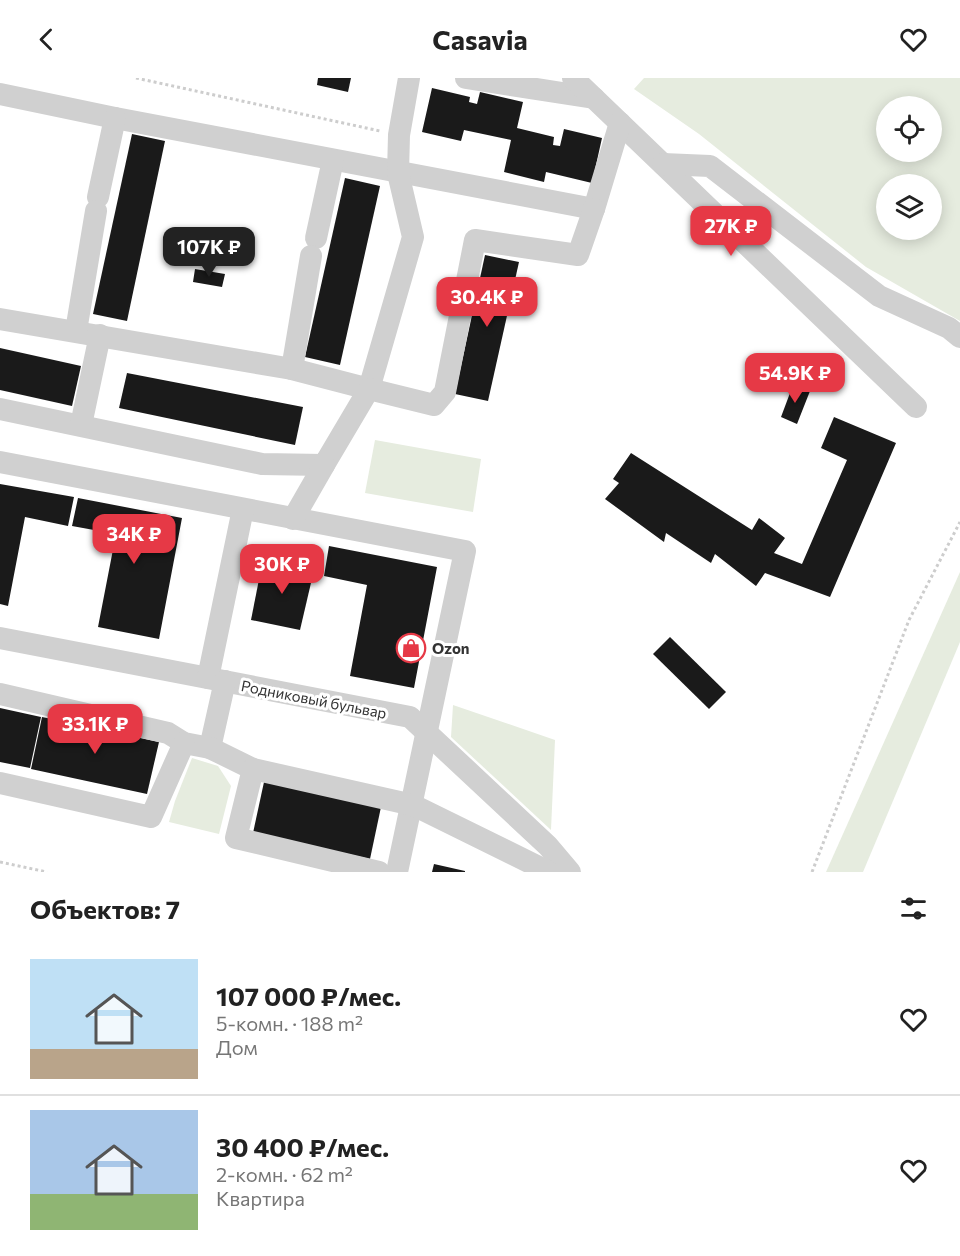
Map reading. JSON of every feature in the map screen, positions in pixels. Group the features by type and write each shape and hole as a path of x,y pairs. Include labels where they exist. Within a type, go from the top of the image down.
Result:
{"street":[{"path":"293,519 369,389 413,237 398,173 399,135 409,78"},
{"path":"466,78 594,98"},
{"path":"573,78 916,407"},
{"path":"0,94 398,173 594,209"},
{"path":"76,331 97,204 115,118"},
{"path":"0,319 100,334 292,369 434,405 445,392 475,240 578,255 620,123"},
{"path":"292,369 314,247 333,160"},
{"path":"663,164 710,166 879,296 949,328 960,337"},
{"path":"81,425 100,334"},
{"path":"0,409 262,464 324,465"},
{"path":"0,462 465,551 398,872"},
{"path":"210,748 217,680 243,509"},
{"name":"Родниковый бульвар","path":"0,638 410,717 548,846 570,872"},
{"path":"0,694 168,733 184,743 210,748 253,770 413,805 549,872"},
{"path":"0,783 151,817 184,743"},
{"path":"253,770 236,838 379,872"}],"path":[{"path":"136,78 399,135"},
{"path":"812,872 909,620 960,522"},
{"path":"0,862 47,872"}],"shaded area":[{"path":"644,78 960,78 960,321 866,267 699,134 634,89"},
{"path":"375,440 481,459 473,512 365,493"},
{"path":"960,572 960,642 863,872 826,872"},
{"path":"453,705 555,740 551,830 451,737"},
{"path":"192,758 218,766 231,786 219,834 169,822"}],"building":[{"path":"318,78 351,78 348,92 317,85"},
{"path":"432,88 470,97 469,102 477,104 480,92 523,102 517,128 554,137 553,145 560,146 564,129 602,138 592,183 546,172 544,182 504,172 511,140 464,130 461,141 422,132"},
{"path":"132,134 165,141 127,321 93,314"},
{"path":"345,178 380,186 340,365 305,357"},
{"path":"485,255 519,262 488,401 455,394"},
{"path":"195,269 225,274 222,287 193,282"},
{"path":"0,348 81,366 72,406 0,390"},
{"path":"127,373 303,407 295,445 119,408"},
{"path":"793,385 810,391 797,424 781,417"},
{"path":"834,417 896,443 830,597 765,573 756,586 715,554 711,563 666,533 664,542 605,499 619,483 613,479 631,453 752,530 759,518 785,538 774,553 802,564 847,460 821,448"},
{"path":"0,484 74,497 68,526 25,517 8,606 0,604"},
{"path":"78,498 182,518 159,639 98,627 116,534 72,526"},
{"path":"329,546 437,567 414,688 350,676 367,585 324,576"},
{"path":"263,559 314,570 300,630 251,620"},
{"path":"670,637 726,692 709,709 653,654"},
{"path":"0,708 41,717 30,768 0,762"},
{"path":"42,717 159,742 147,794 31,769"},
{"path":"264,782 381,807 370,859 253,833"},
{"path":"434,864 465,871 465,872 432,872"}],"place":[{"name":"Ozon","path":"411,648"}]}
